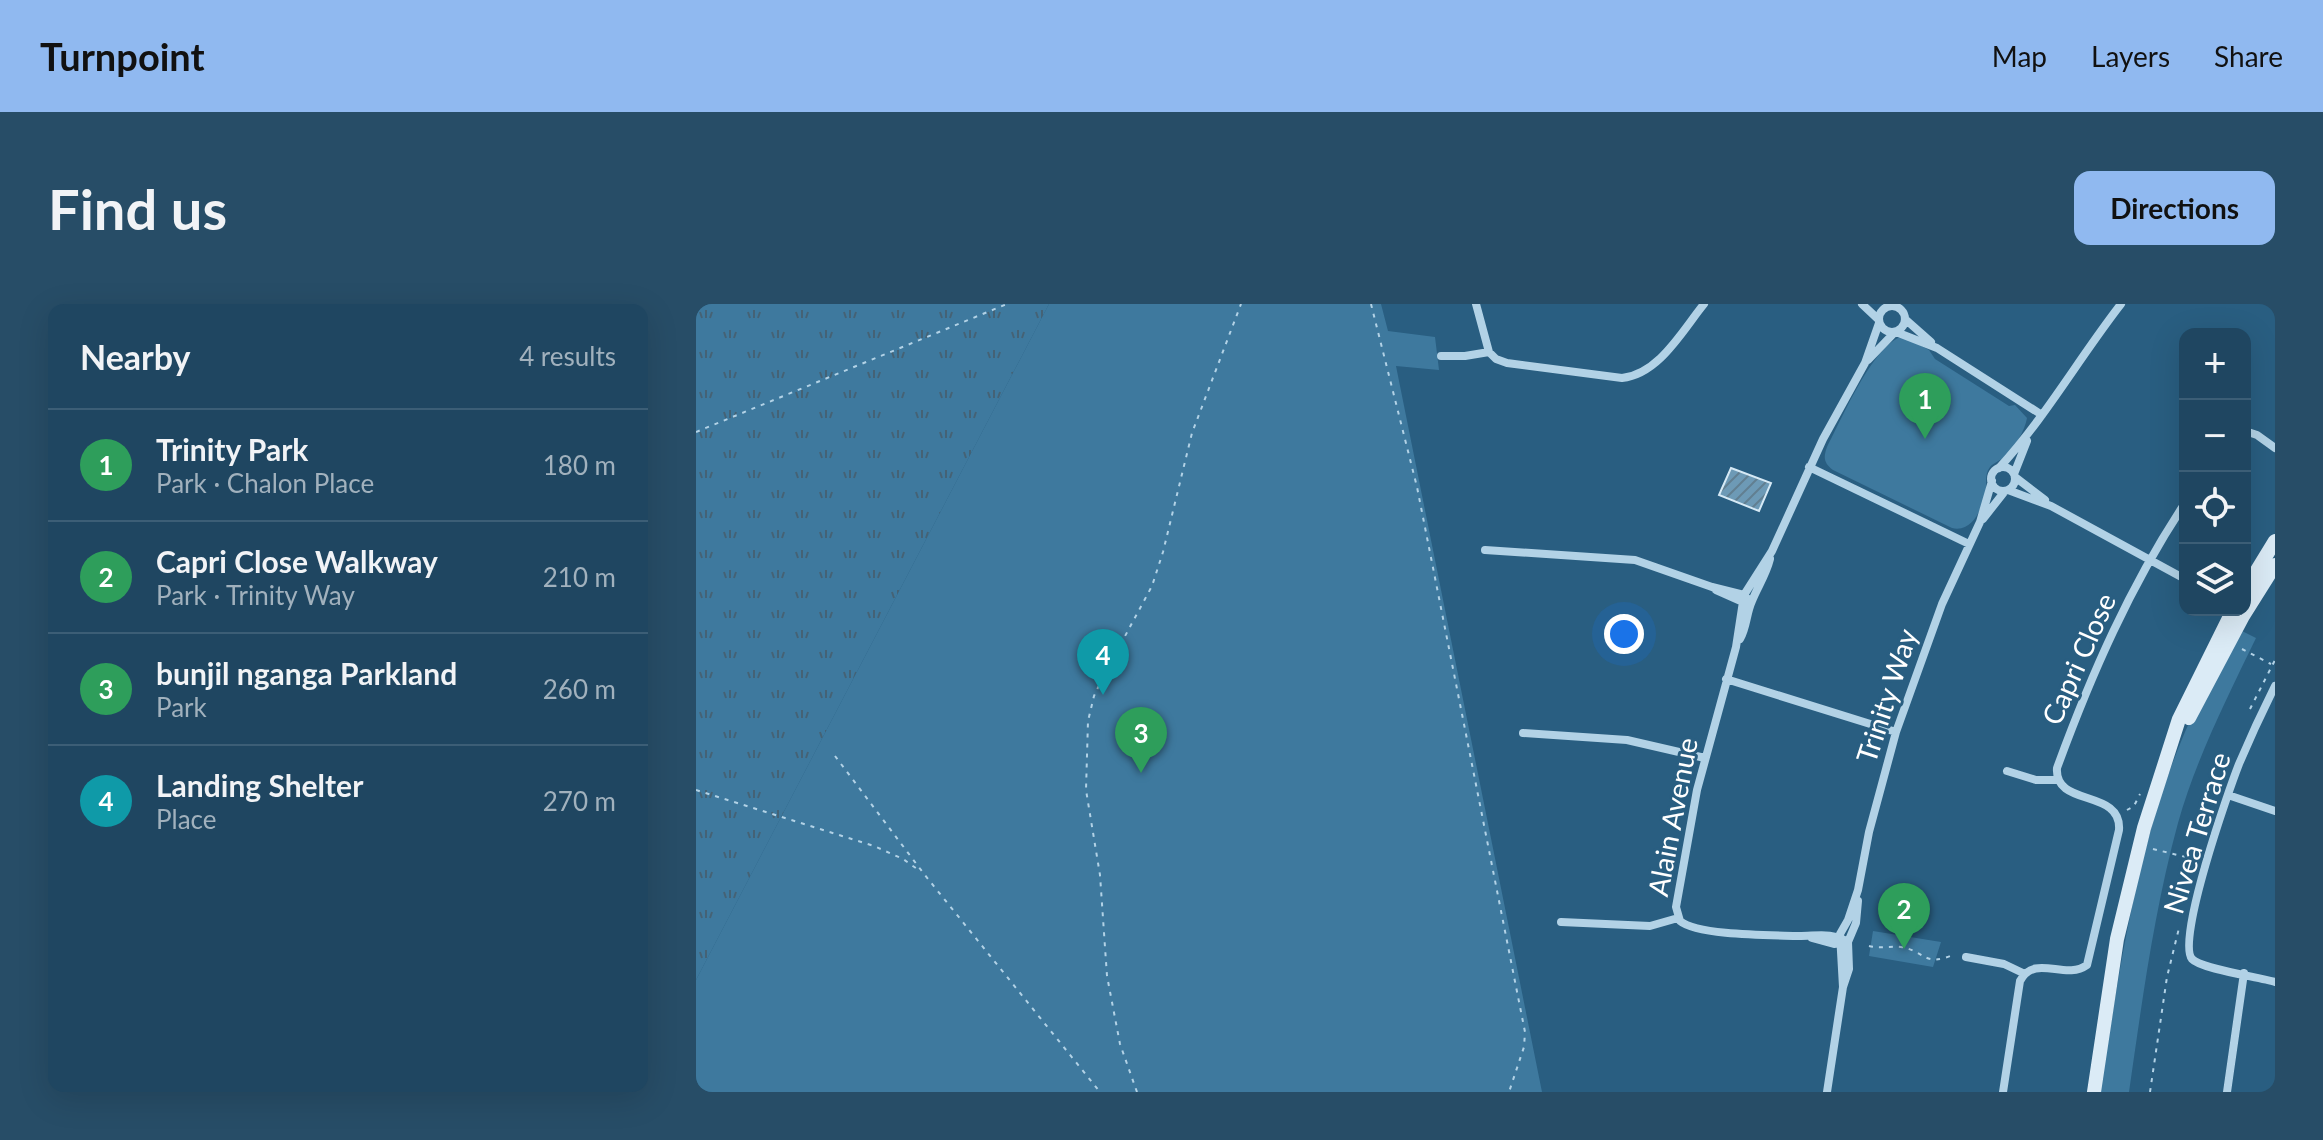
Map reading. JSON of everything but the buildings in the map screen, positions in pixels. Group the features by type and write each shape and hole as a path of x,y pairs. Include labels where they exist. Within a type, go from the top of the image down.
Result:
{"street":[{"path":"1476,304 1489,352 1496,359 1622,378 1650,369 1704,304"},
{"path":"1862,304 1884,330 1937,348"},
{"path":"1896,332 1903,327 1908,304"},
{"path":"2121,304 2028,436 1993,473 1992,481 1995,487 2051,506 2179,576"},
{"path":"1879,322 1886,306 1900,309 1904,317 1937,348 2042,415"},
{"name":"Alain Avenue","path":"1842,940 1697,930 1682,924 1678,918 1677,898 1705,758 1746,600 1772,551 1809,467 1865,363 1879,322"},
{"name":"Alain Avenue","path":"1865,363 1896,332"},
{"path":"1441,356 1489,352"},
{"path":"2251,433 2275,448"},
{"path":"2007,491 2014,485 2028,436"},
{"path":"1809,467 1969,544"},
{"path":"1999,468 2006,467 2051,506"},
{"name":"Trinity Way","path":"1827,1092 1843,987 1849,969 1842,940 1858,913 1858,890 1869,832 1896,732 1930,633 1980,522 1992,481"},
{"name":"Trinity Way","path":"1980,522 2007,491"},
{"name":"Capri Close","path":"2057,780 2057,768 2083,697 2149,559 2179,512"},
{"path":"2251,580 2275,541"},
{"path":"1485,550 1625,558 1746,600"},
{"path":"2251,595 2275,565"},
{"path":"2094,1092 2125,902 2144,828 2172,737 2188,698 2236,616"},
{"path":"2161,774 2229,642 2237,616"},
{"path":"1726,679 1896,732"},
{"name":"Nivea Terrace","path":"2275,686 2228,795 2204,871 2188,948 2190,957 2201,965 2275,982"},
{"path":"1523,733 1627,740 1705,758"},
{"path":"2003,1092 2018,989 2025,974 2034,968 2070,971 2087,965 2120,822 2113,809 2073,794 2057,780 2036,780 2007,771"},
{"path":"2228,795 2275,811"},
{"path":"1561,922 1650,926 1678,918"},
{"path":"1962,955 2004,964 2025,974"},
{"path":"2227,1092 2244,973"}],"path":[{"path":"696,432 1007,304"},
{"path":"1137,1092 1120,1044 1107,976 1100,875 1086,790 1088,721 1103,677 1152,586 1192,433 1241,304"},
{"path":"1371,304 1417,487 1525,1032 1524,1047 1509,1092"},
{"path":"2229,642 2272,665"},
{"path":"835,756 924,874 1100,1092"},
{"path":"696,790 874,846 903,859 924,874"},
{"path":"1869,946 1899,947 1933,960 1962,955"}],"green space":[{"path":"696,304 1049,304 696,980"},
{"path":"1049,304 1381,304 1388,331 1435,337 1439,370 1396,366 1542,1092 696,1092 696,980"},
{"path":"1903,336 1929,350 1935,359 2009,406 2015,405 2027,418 2022,434 2012,449 1988,470 1986,492 1975,518 1959,529 1833,470 1825,460 1827,447 1869,368 1880,353"},
{"path":"2240,630 2256,638 2203,752 2178,823 2155,923 2129,1092 2100,1092 2132,909 2154,819 2191,719"},
{"path":"1873,931 1941,942 1933,967 1869,956"}],"place":[{"name":"Trinity Park","path":"1925,439"},
{"name":"Landing Shelter","path":"1103,695"},
{"name":"bunjil nganga Parkland","path":"1141,773"},
{"name":"Capri Close Walkway","path":"1904,949"}]}
